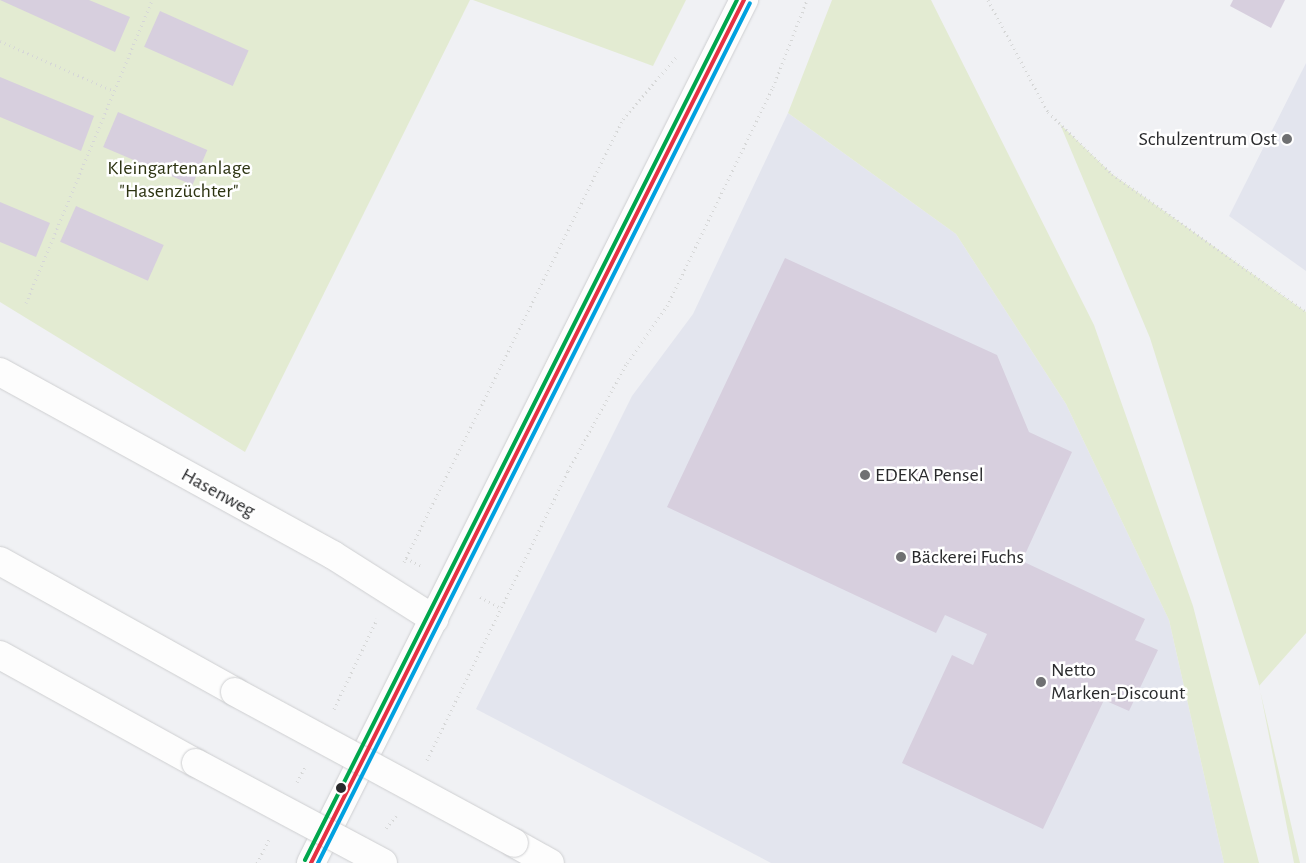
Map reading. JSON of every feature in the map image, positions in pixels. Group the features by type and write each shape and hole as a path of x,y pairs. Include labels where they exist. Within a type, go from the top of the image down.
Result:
{"main road":[{"path":"311,863 744,0"},
{"name":"Hasenweg","path":"0,372 333,556 434,619"},
{"path":"0,561 235,692 550,863"},
{"path":"0,655 383,863"}],"path":[{"path":"26,303 152,0"},
{"path":"484,646 568,471 627,363 671,298 774,87 807,0"},
{"path":"988,0 1048,112 1112,174 1306,312"},
{"path":"0,41 114,91"},
{"path":"406,558 623,118 685,47"}],"shaded area":[{"name":"Schulzentrum Ost","path":"1306,63 1306,271 1229,216"},
{"path":"788,113 956,234 1066,404 1169,620 1224,863 771,863 476,709 632,396 693,314"}],"green space":[{"name":"Kleingartenanlage \"Hasenzüchter\"","path":"0,0 470,0 245,452 0,302"},
{"path":"473,0 686,0 653,66"},
{"path":"832,0 931,0 1094,325 1193,606 1259,863 1224,863 1169,620 1066,404 956,234 788,113"},
{"path":"1060,124 1112,174 1306,312 1306,633 1259,686 1150,338"},
{"path":"1260,692 1300,863 1294,863"}],"building":[{"path":"0,0 89,0 130,17 115,52"},
{"path":"1233,0 1285,0 1271,28 1230,6"},
{"path":"160,11 249,50 233,86 144,47"},
{"path":"0,77 94,116 81,151 0,117"},
{"path":"118,112 207,150 192,185 103,147"},
{"path":"0,202 50,223 36,257 0,242"},
{"path":"76,206 164,245 148,281 60,242"},
{"path":"785,258 997,355 1029,432 1072,452 1022,561 1145,619 1135,640 1158,650 1129,711 1104,700 1043,829 902,763 952,655 973,665 987,634 945,615 936,633 667,507"}],"transit line":[{"path":"305,860 737,0"},
{"path":"311,863 744,0"},
{"path":"318,863 750,3"}],"place":[{"name":"Schulzentrum Ost","path":"1287,139"},
{"name":"EDEKA Pensel","path":"865,475"},
{"name":"Bäckerei Fuchs","path":"901,557"},
{"name":"Netto Marken-Discount","path":"1041,682"}]}
